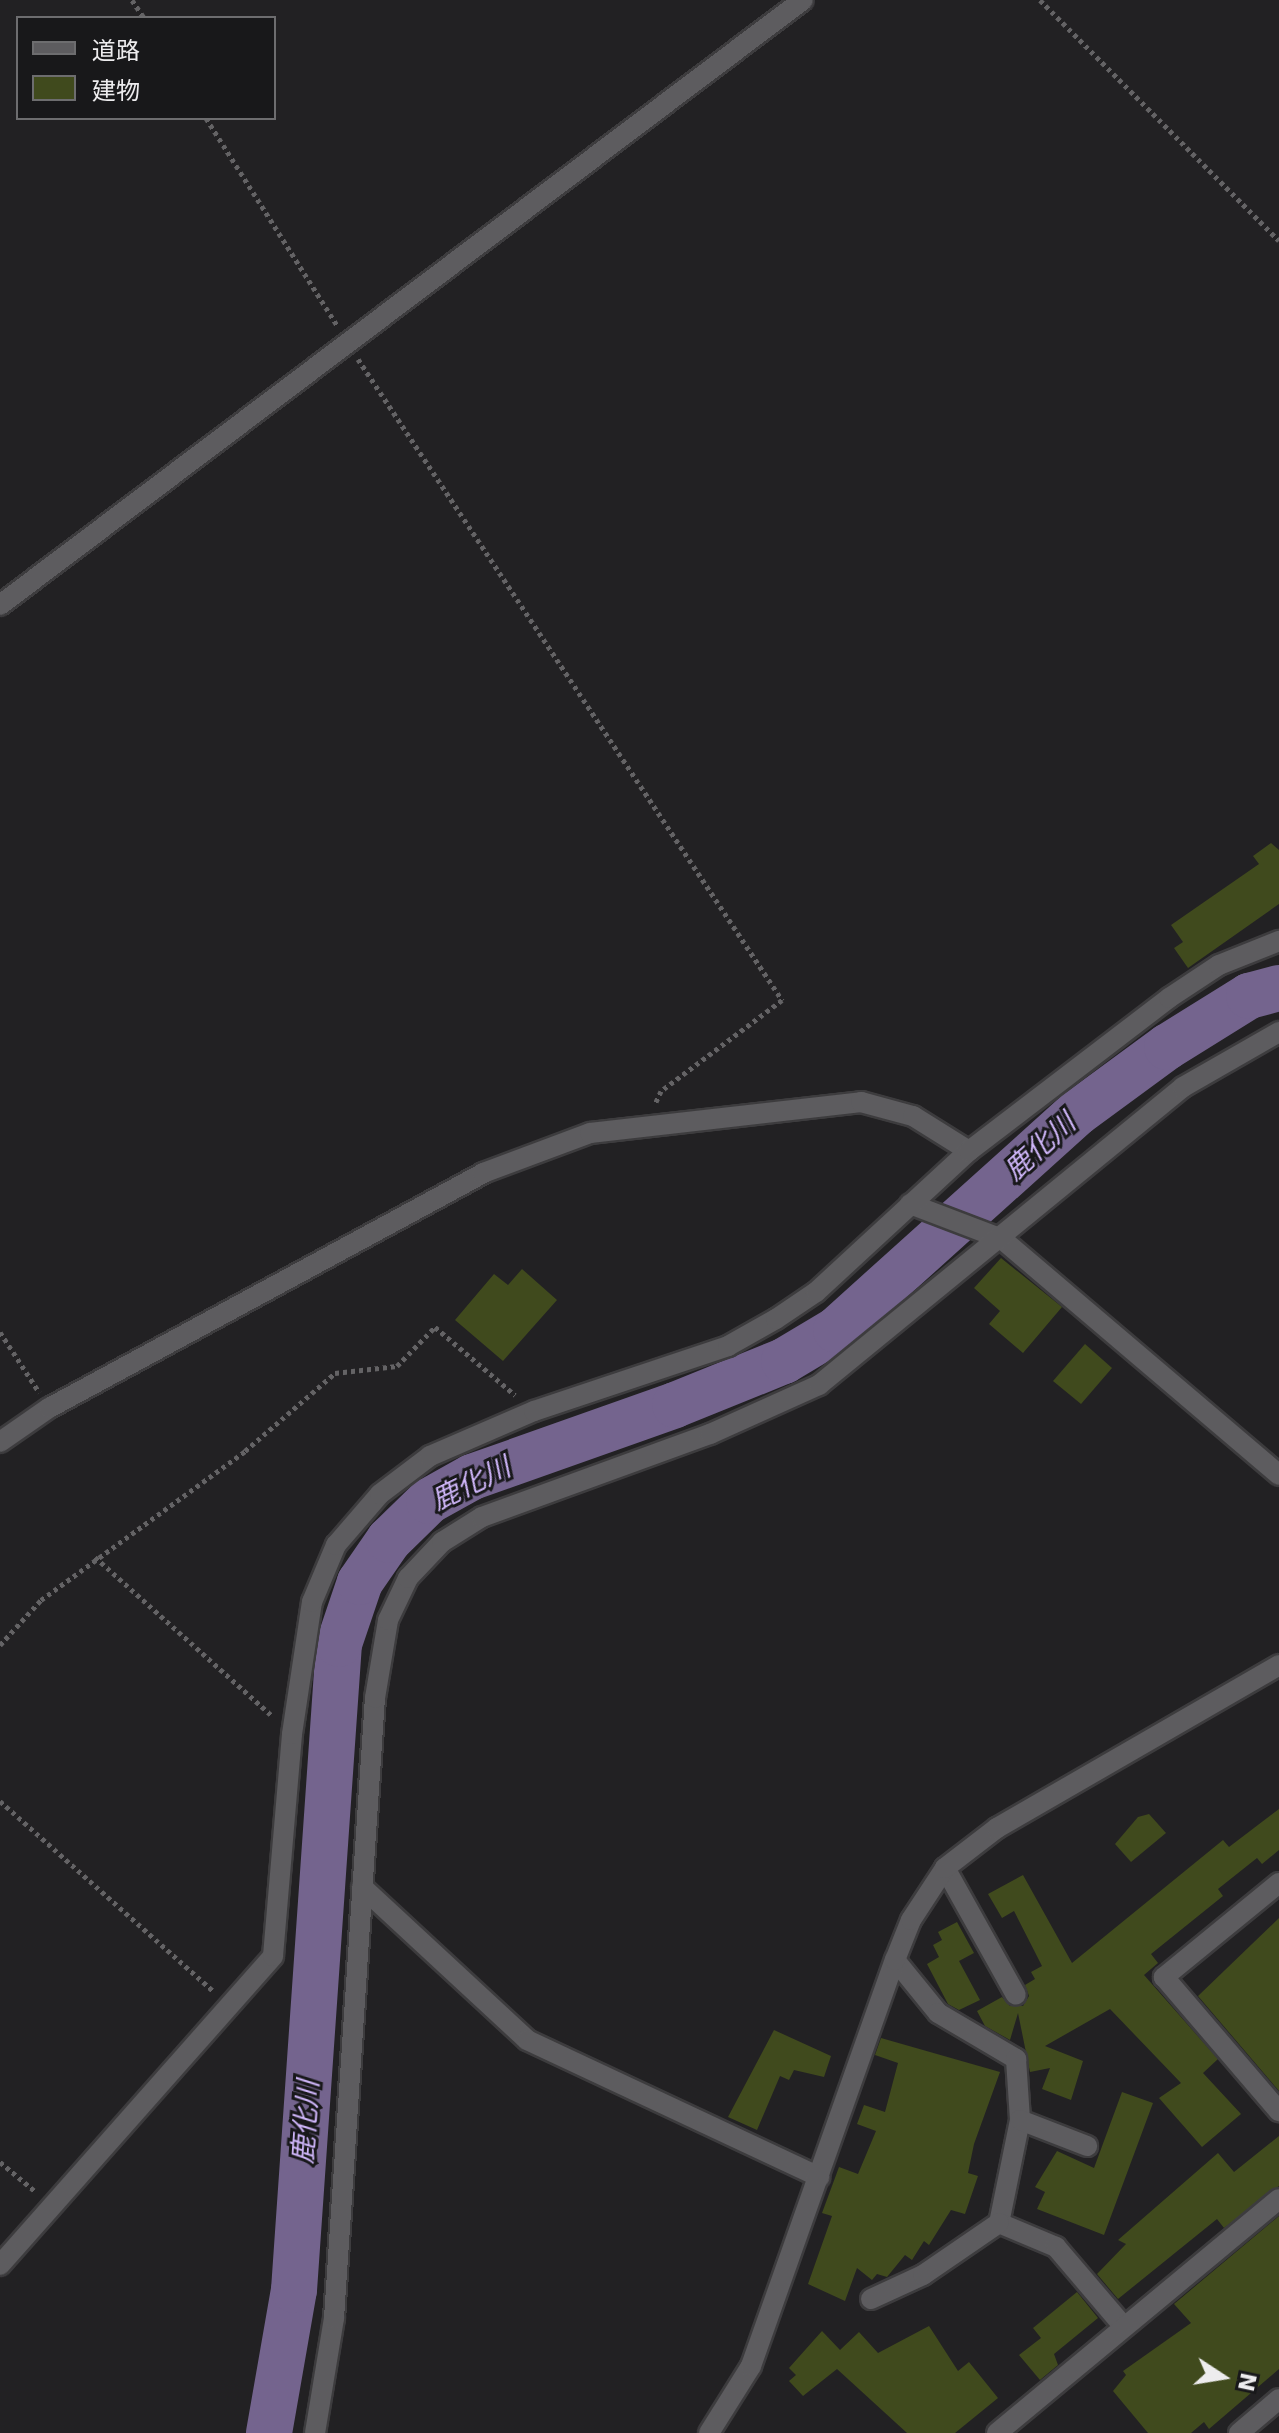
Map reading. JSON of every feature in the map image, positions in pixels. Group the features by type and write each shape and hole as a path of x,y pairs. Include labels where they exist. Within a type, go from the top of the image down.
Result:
{"street":[{"path":"0,605 350,347 803,0"},
{"path":"0,2265 264,1972 278,1941 292,1734 312,1602 336,1545 380,1494 430,1456 534,1411 740,1339 816,1292 916,1206 969,1151 1169,998 1219,965 1279,941"},
{"path":"315,2433 334,2318 381,1646 399,1595 433,1551 496,1511 710,1434 819,1385 1002,1239 1183,1087 1279,1032"},
{"path":"0,1442 49,1408 483,1173 590,1133 647,1124 861,1102 913,1116 969,1151"},
{"path":"916,1206 1002,1239 1279,1475"},
{"path":"709,2433 751,2366 895,1960 911,1920 945,1868 997,1828 1279,1665"},
{"path":"945,1868 1016,1995"},
{"path":"362,1887 527,2040 819,2177"},
{"path":"1276,1892 1164,1977 1279,2111"},
{"path":"871,2299 923,2275 999,2223 1020,2120 1016,2059 938,2013 895,1960"},
{"path":"1020,2120 1087,2146"},
{"path":"997,2433 1279,2199"},
{"path":"999,2223 1056,2247 1124,2327"},
{"path":"1239,2433 1279,2399"}],"path":[{"path":"1040,0 1279,241"},
{"path":"207,120 350,347 782,1000 661,1091 647,1124"},
{"path":"0,1645 41,1600 95,1557 245,1451 335,1373 397,1366 435,1327 534,1411"},
{"path":"0,1332 49,1408"},
{"path":"95,1557 292,1734"},
{"path":"0,1801 232,2008"},
{"path":"0,2162 53,2206"}],"building":[{"path":"1271,843 1279,850 1279,904 1188,968 1174,948 1183,942 1171,925 1259,864 1253,856"},
{"path":"1001,1258 1062,1307 1023,1353 989,1324 1000,1311 974,1288"},
{"path":"522,1269 557,1300 503,1361 455,1320 494,1274 508,1285"},
{"path":"1085,1344 1112,1368 1081,1404 1053,1381"},
{"path":"1279,1809 1279,1850 1262,1864 1257,1858 1218,1889 1223,1896 1151,1954 1158,1963 1144,1975 1218,2059 1203,2073 1241,2114 1202,2147 1159,2098 1181,2083 1110,2009 1045,2046 1083,2061 1071,2100 1042,2089 1050,2068 1030,2072 1018,2013 1010,2040 985,2026 977,2011 1002,1997 1010,2006 1023,2006 1029,1996 1025,1985 1035,1979 1031,1972 1042,1966 1014,1911 1002,1918 988,1894 1023,1875 1072,1963 1223,1840 1229,1847"},
{"path":"1149,1814 1166,1833 1131,1862 1115,1844 1138,1817"},
{"path":"1279,1918 1279,2091 1198,1996"},
{"path":"957,1922 974,1953 959,1961 980,2000 959,2010 948,2004 927,1964 939,1957 933,1945 942,1940 938,1932"},
{"path":"774,2030 831,2056 824,2077 794,2070 789,2080 780,2076 757,2130 728,2117"},
{"path":"881,2038 1000,2072 974,2144 968,2173 978,2176 965,2214 951,2210 929,2245 924,2241 912,2260 905,2255 887,2277 877,2274 872,2280 857,2268 845,2301 808,2284 832,2216 822,2213 839,2167 858,2174 876,2131 857,2124 864,2105 885,2112 898,2063 875,2055"},
{"path":"1122,2092 1153,2103 1104,2235 1037,2209 1045,2192 1035,2187 1057,2151 1094,2168"},
{"path":"1279,2136 1279,2186 1224,2228 1217,2219 1118,2299 1097,2274 1126,2244 1118,2240 1218,2153 1234,2172"},
{"path":"1279,2216 1279,2369 1209,2429 1204,2422 1191,2433 1148,2433 1113,2391 1126,2375 1123,2371 1191,2323 1174,2304"},
{"path":"1077,2292 1098,2318 1054,2354 1058,2365 1040,2380 1019,2355 1041,2338 1033,2328"},
{"path":"929,2326 958,2371 969,2362 998,2398 955,2433 907,2433 837,2369 803,2396 789,2381 796,2375 789,2368 822,2331 840,2350 859,2332 878,2353"}],"waterway":[{"name":"鹿化川","path":"269,2433 294,2290 339,1644 360,1582 389,1540 429,1501 472,1477 675,1405 784,1361 836,1330 1077,1113 1167,1047 1249,996 1279,988"}]}
